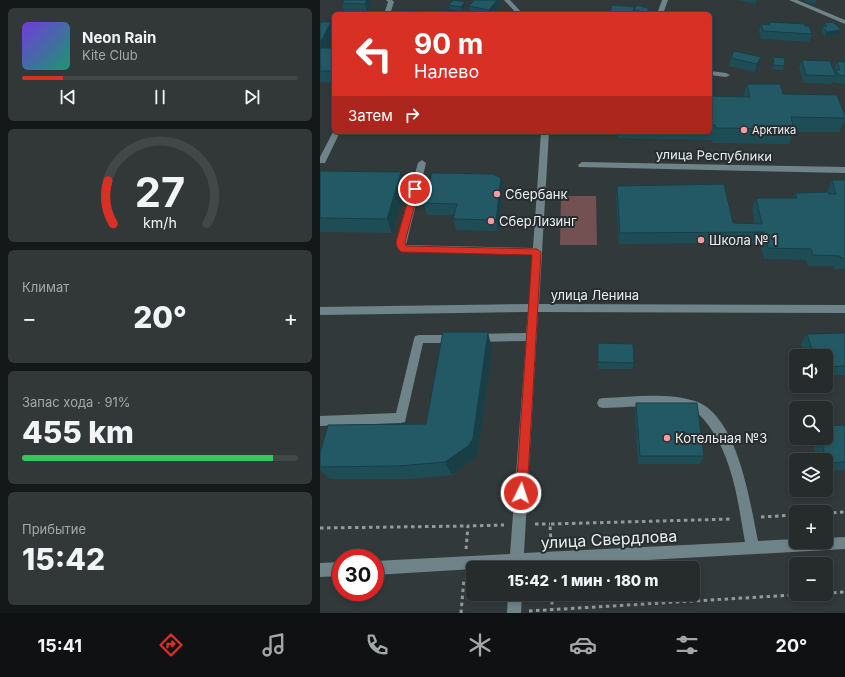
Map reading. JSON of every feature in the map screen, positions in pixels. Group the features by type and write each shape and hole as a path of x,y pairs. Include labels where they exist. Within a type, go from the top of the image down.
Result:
{"street":[{"path":"388,12 391,2 389,0"},
{"path":"507,0 518,12"},
{"path":"661,12 665,0"},
{"path":"792,0 845,22"},
{"path":"712,73 726,75"},
{"path":"322,161 335,134"},
{"path":"517,561 545,134"},
{"path":"422,163 400,242 401,247 404,249 537,252"},
{"name":"улица Республики","path":"582,165 845,170"},
{"name":"улица Ленина","path":"320,311 533,308 845,309"},
{"path":"320,420 401,418 419,339 532,337"},
{"path":"603,403 673,402 695,407 706,415 722,434 735,462 753,548"},
{"name":"улица Свердлова","path":"545,561 753,548 844,546"},
{"name":"улица Свердлова","path":"384,568 466,566"},
{"path":"320,570 332,569"},
{"path":"514,612 515,601"}],"path":[{"path":"833,513 845,512"},
{"path":"552,560 550,524 789,515"},
{"path":"320,528 468,526"},
{"path":"833,593 845,592"},
{"path":"514,612 789,595"},
{"path":"552,601 552,610"}],"shaded area":[{"path":"561,196 596,196 597,245 560,245"}],"building":[{"path":"344,0 367,0 365,4 342,3"},
{"path":"453,0 465,2 461,7 449,5"},
{"path":"474,0 497,0 489,10 469,6"},
{"path":"612,5 634,7 633,12 610,12"},
{"path":"638,5 650,9 646,12 642,12 633,9"},
{"path":"403,10 428,12 402,12"},
{"path":"446,10 464,12 444,12"},
{"path":"320,22 331,22 320,43"},
{"path":"769,22 805,24 805,26 809,26 812,34 763,31 761,24 770,25"},
{"path":"833,22 841,30 827,32 822,27 827,26 824,23"},
{"path":"320,48 332,48 332,71 320,71"},
{"path":"734,51 761,57 757,64 731,58"},
{"path":"774,57 785,58 784,66 773,65"},
{"path":"802,60 830,61 836,76 806,75"},
{"path":"837,61 845,62 845,76 838,75 836,70 840,70"},
{"path":"747,84 780,84 783,94 837,95 845,118 791,117 794,129 716,128 715,125 712,125 712,96 750,97"},
{"path":"320,171 401,172 387,219 320,218"},
{"path":"432,173 493,174 501,178 496,220 453,219 457,204 424,203"},
{"path":"832,180 845,180 845,258 840,258 840,256 813,255 811,249 768,248 764,232 620,233 617,186 724,184 733,223 762,224 756,198 797,198 795,193 829,192 829,194 836,194"},
{"path":"443,332 488,332 473,438 468,446 445,462 399,466 320,467 320,453 328,425 426,424"},
{"path":"845,333 845,366 833,367 833,349 812,349 807,334"},
{"path":"598,343 633,344 634,363 598,362"},
{"name":"Котельная №3","path":"636,403 697,403 704,456 640,456"},
{"path":"845,425 845,462 833,463 833,453 824,453 822,445 833,445 833,426"}],"place":[{"name":"Арктика","path":"744,130"},
{"name":"Сбербанк","path":"497,194"},
{"name":"СберЛизинг","path":"491,221"},
{"name":"Школа № 1","path":"701,240"},
{"name":"Котельная №3","path":"667,438"}],"route":[{"path":"415,189 400,242 401,247 404,249 410,251 537,252 521,493"}]}
